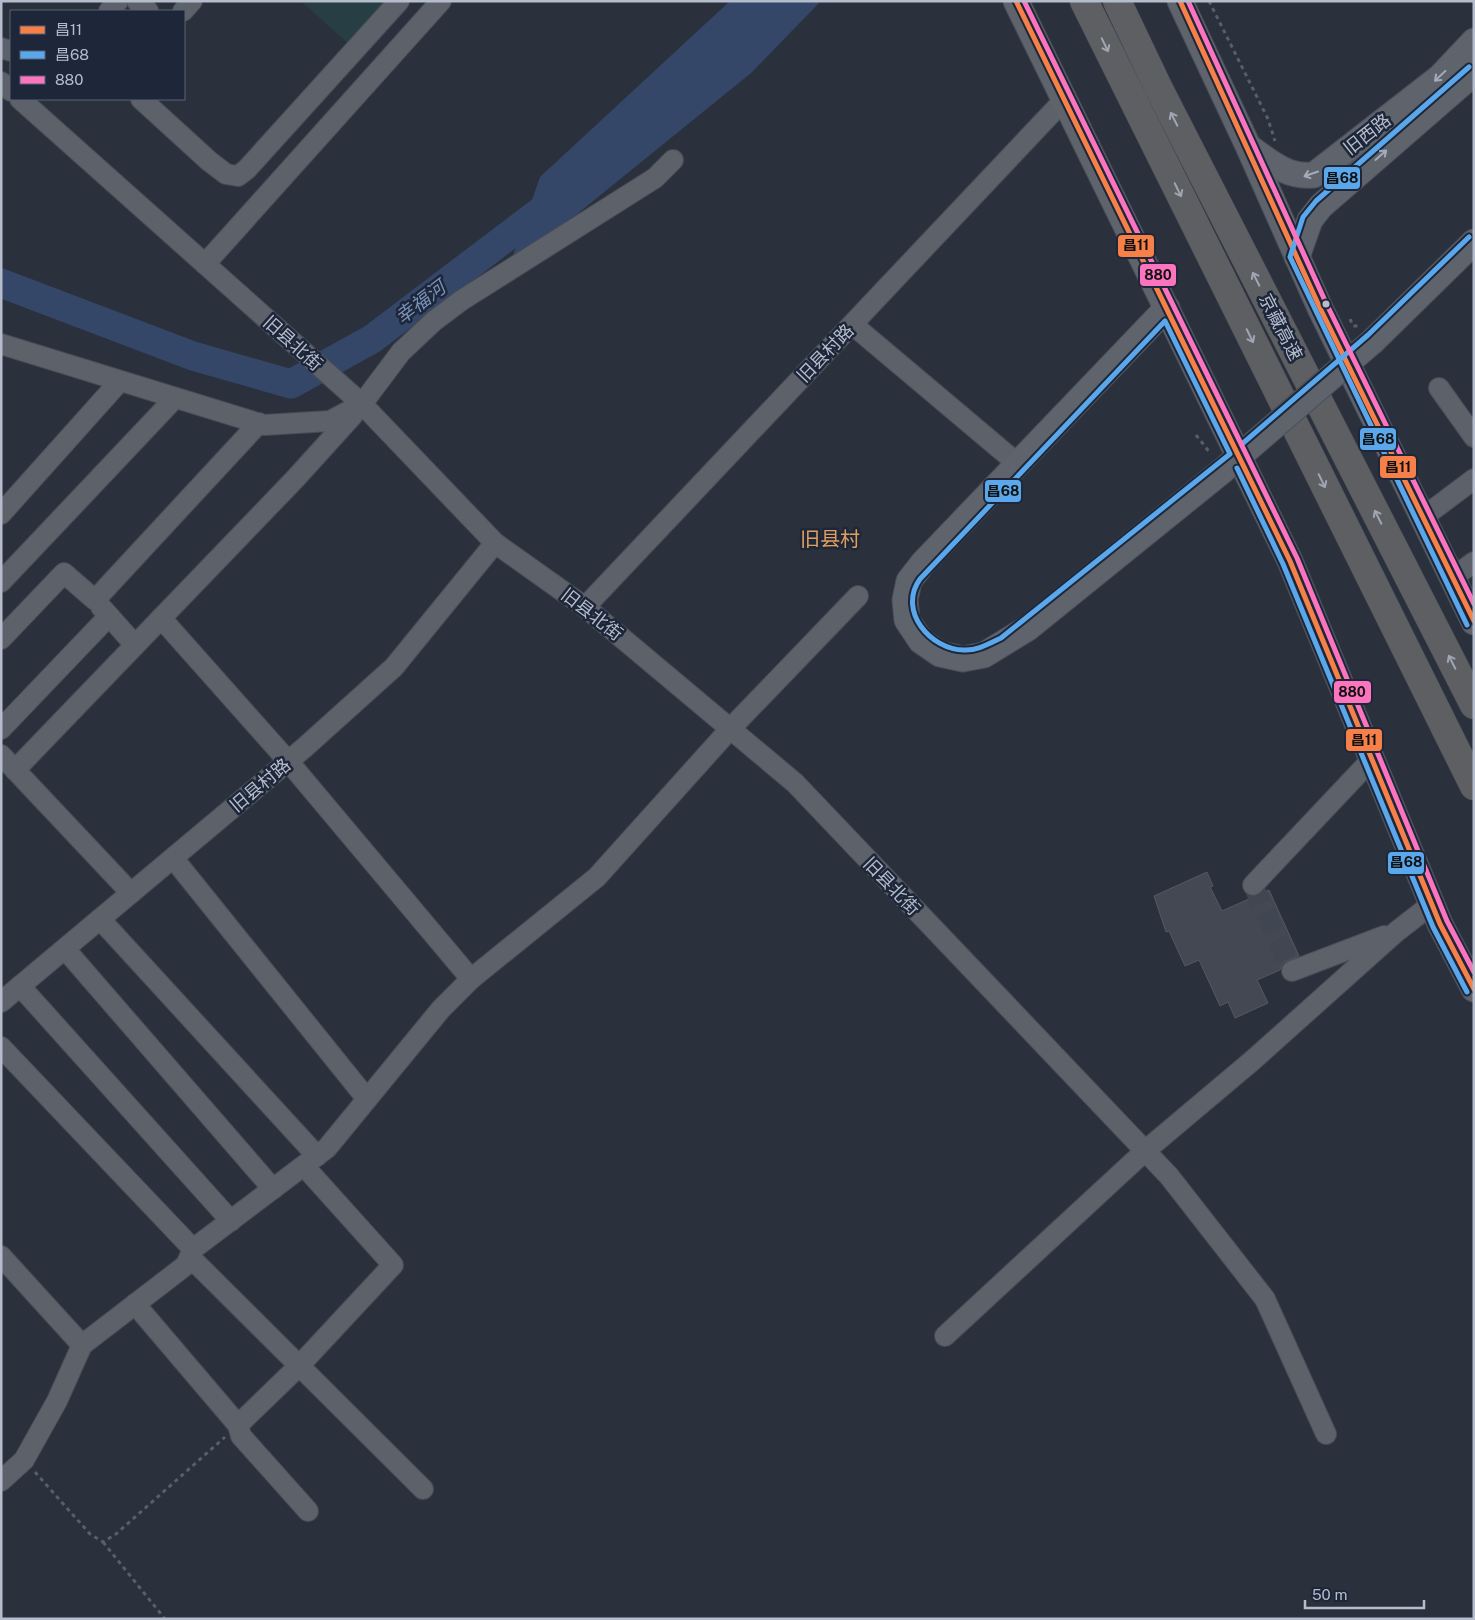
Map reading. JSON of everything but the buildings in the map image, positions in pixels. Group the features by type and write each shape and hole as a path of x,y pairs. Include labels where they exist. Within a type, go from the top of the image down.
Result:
{"highway":[{"path":"1084,1 1474,786"},
{"name":"京藏高速","path":"1117,1 1158,87 1474,705"}],"main road":[{"path":"1016,1 1290,561 1440,924 1474,989"},
{"path":"1180,1 1248,146 1296,257 1474,622"},
{"name":"旧西路","path":"1248,146 1277,168 1292,175 1314,175 1440,77 1474,41"},
{"name":"旧西路","path":"1296,257 1310,220 1321,206 1474,73"},
{"path":"1167,308 923,563 909,581 905,600 907,620 921,641 940,654 963,659 984,655 1005,644 1218,465 1474,242"}],"street":[{"path":"137,1 147,10"},
{"path":"142,100 209,161 226,174 238,176 247,169 399,1"},
{"path":"205,264 441,1"},
{"name":"旧县北街","path":"21,100 362,404 494,543 585,607 731,728 795,784 1168,1176 1265,1299 1326,1434"},
{"name":"旧县村路","path":"585,607 1064,100"},
{"path":"15,770 295,479 362,404 401,352 434,321 462,300 655,178 673,160"},
{"path":"853,324 1018,464"},
{"path":"1,344 259,423 330,421 362,404"},
{"path":"1,514 120,381"},
{"path":"1440,388 1474,437"},
{"path":"1,582 175,398"},
{"path":"95,600 259,423"},
{"path":"1422,518 1474,479"},
{"name":"旧县村路","path":"1,1002 288,761 394,667 494,543"},
{"path":"1452,578 1474,562"},
{"path":"1,639 64,573 95,600 135,645"},
{"path":"10,1469 56,1402 82,1345 186,1265 192,1253 231,1221 327,1148 440,1009 471,979 597,878 731,728 858,596"},
{"path":"1,729 109,616"},
{"path":"161,618 288,761 471,979"},
{"path":"1,755 131,893"},
{"path":"1253,886 1373,758"},
{"path":"173,858 367,1099"},
{"path":"945,1336 1145,1151 1253,1060 1396,932 1432,904"},
{"path":"100,918 310,1161 393,1265 299,1366 238,1425"},
{"path":"1292,971 1396,932"},
{"path":"65,949 273,1189"},
{"path":"20,986 231,1221"},
{"path":"1,1047 299,1366 422,1490"},
{"path":"1,1256 82,1345"},
{"path":"135,1304 238,1425 241,1436 308,1511"}],"path":[{"path":"1349,318 1353,326 1359,325 1368,336"},
{"path":"1196,435 1218,465"},
{"path":"103,1542 116,1534 238,1425"},
{"path":"10,1469 90,1534 103,1542 165,1619"}],"green space":[{"path":"301,1 389,1 350,45"}],"water":[{"path":"730,1 821,1 751,73 508,270 540,177"}],"waterway":[{"name":"幸福河","path":"1,283 193,356 291,384 372,339 554,201"}],"tunnel":[{"path":"1253,885 1292,971"}],"transit line":[{"name":"昌11","path":"1016,1 1290,561 1440,924 1474,989"},
{"name":"880","path":"1024,1 1297,558 1447,921 1474,972"},
{"name":"昌11","path":"1180,1 1320,308 1474,621"},
{"name":"880","path":"1188,1 1327,305 1474,604"},
{"name":"昌68","path":"1467,625 1290,257 1303,217 1316,201 1469,67"},
{"name":"昌68","path":"1242,444 1368,335 1469,237"},
{"name":"昌68","path":"1165,321 1230,454 1001,638 979,648 964,650 952,648 930,636 915,616 913,604 914,591 920,579 1165,321"},
{"name":"昌68","path":"1237,468 1283,564 1433,927 1467,992"}],"district":[{"name":"旧县村","path":"830,539"}]}
